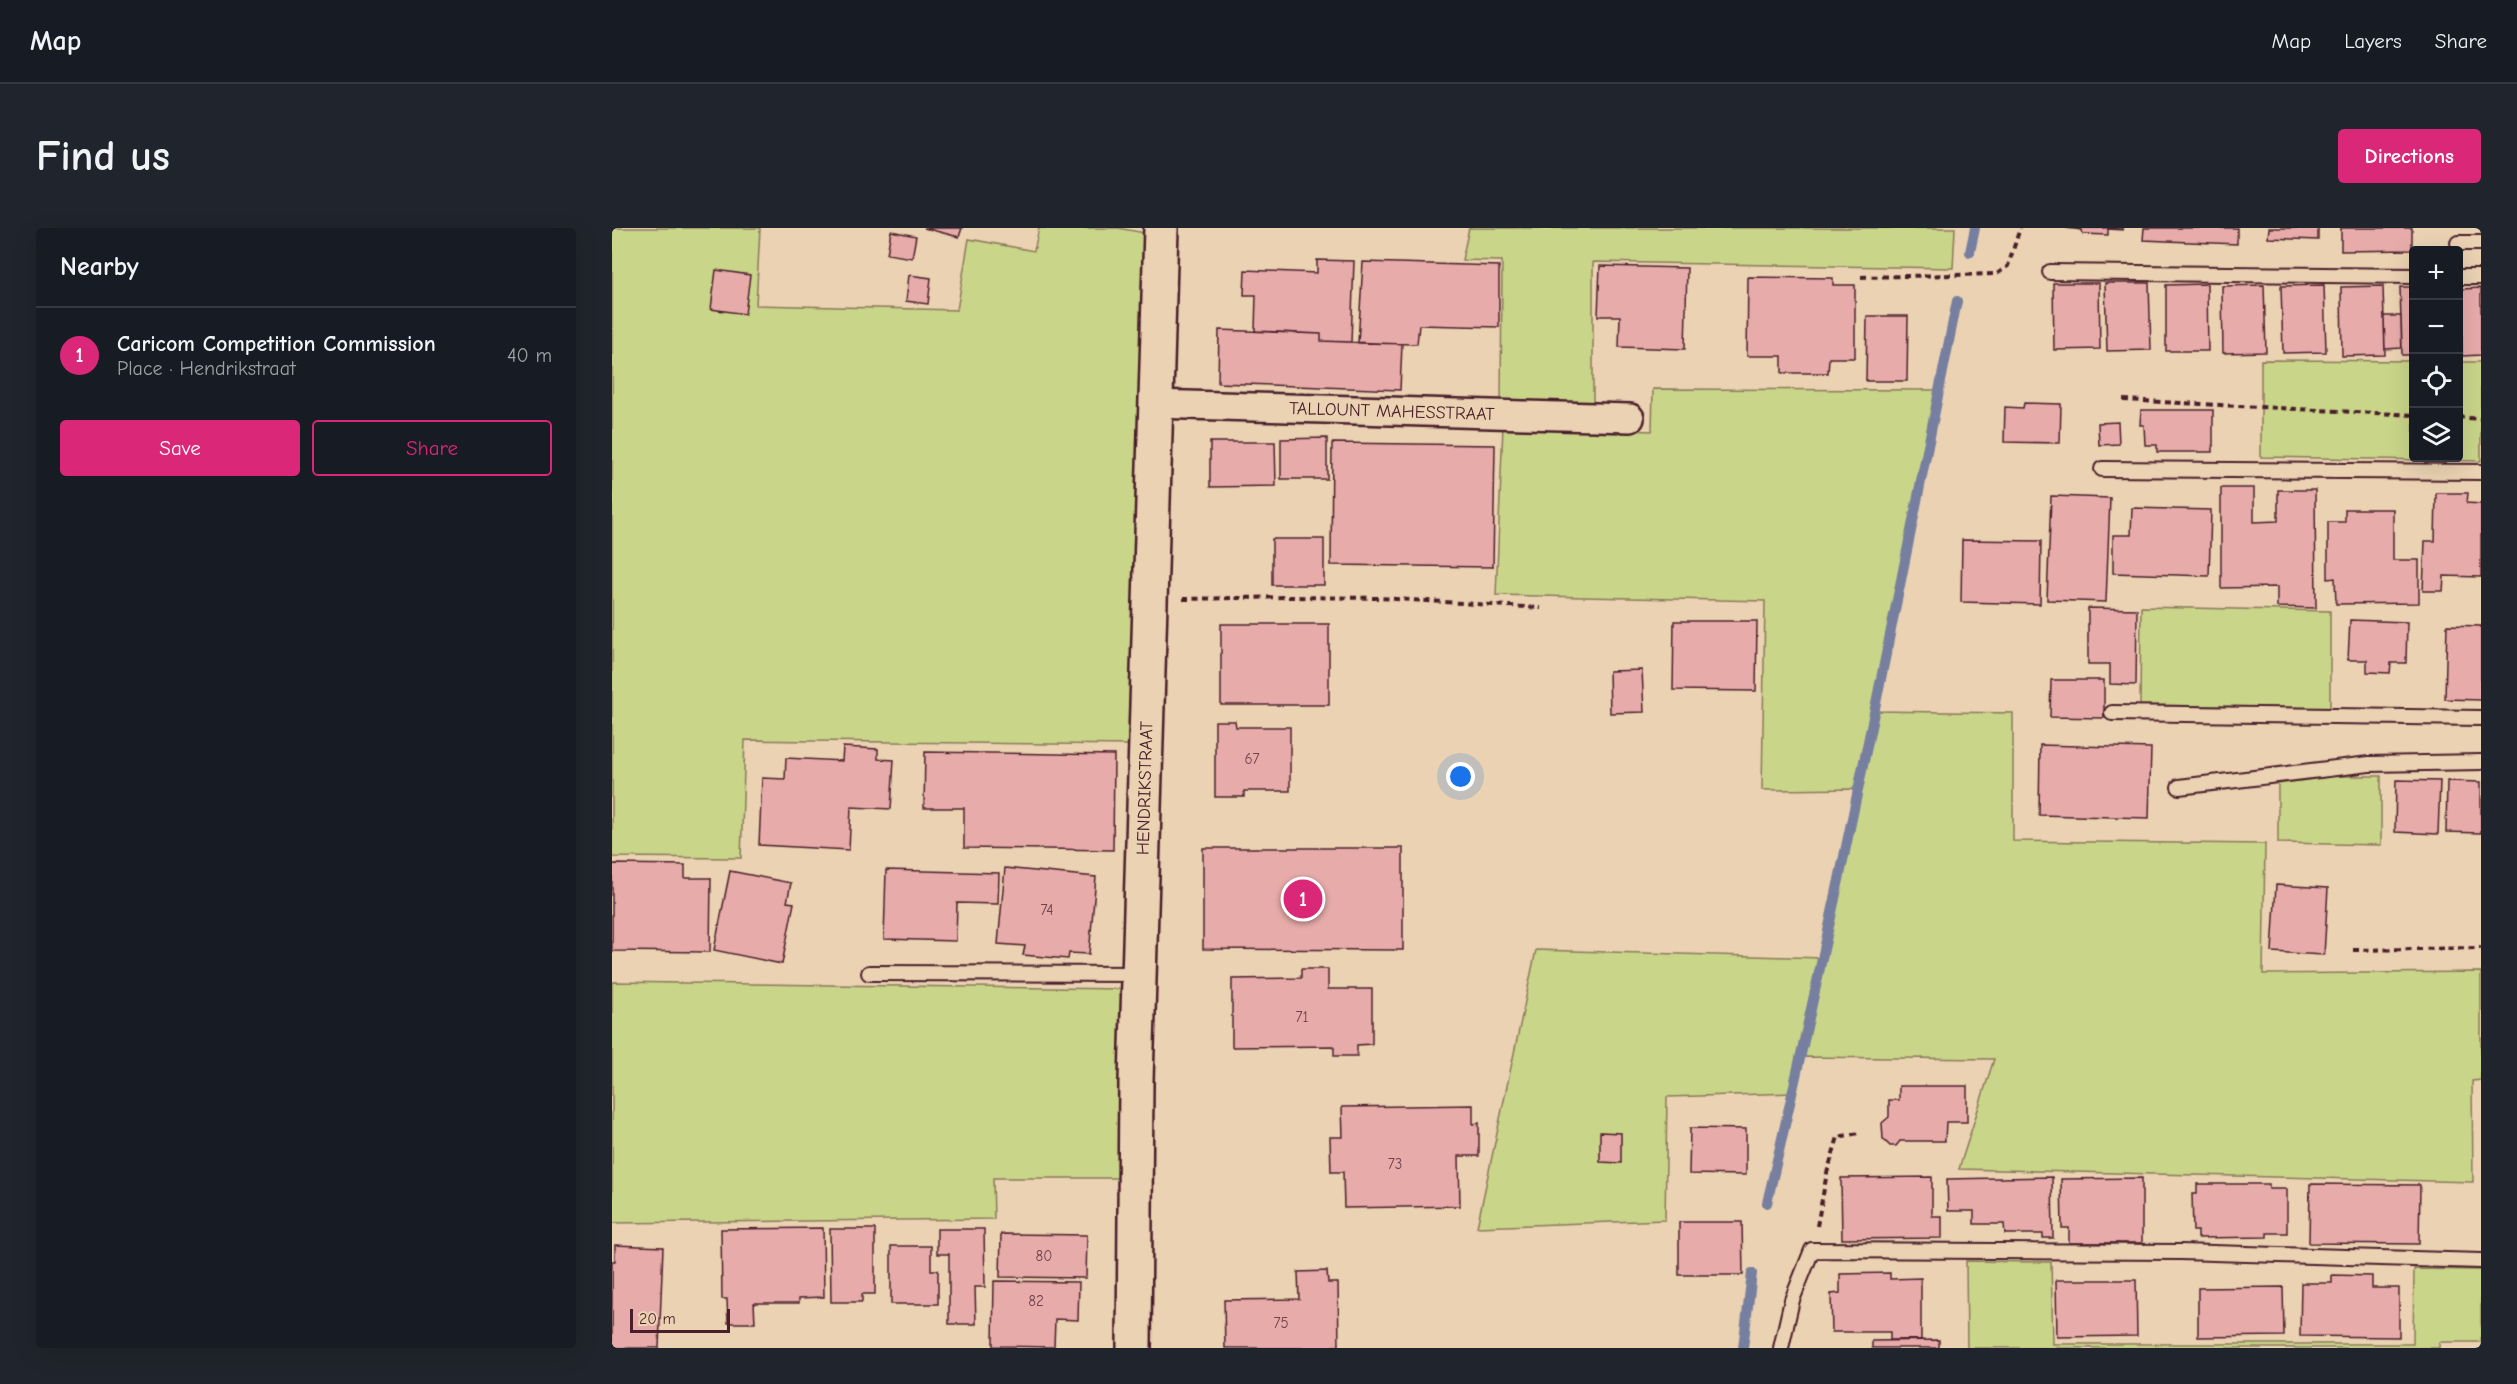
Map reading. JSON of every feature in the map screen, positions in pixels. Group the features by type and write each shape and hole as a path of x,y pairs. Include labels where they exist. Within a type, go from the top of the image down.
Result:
{"street":[{"name":"HENDRIKSTRAAT","path":"1134,1348 1136,1080 1154,404 1161,228"},
{"name":"TALLOUNT MAHESSTRAAT","path":"1154,404 1630,418"}],"lane":[{"path":"2458,243 2481,243"},
{"path":"2050,272 2409,276"},
{"path":"2463,277 2481,277"},
{"path":"2102,469 2481,472"},
{"path":"2112,713 2481,718"},
{"path":"2179,786 2369,764 2481,762"},
{"path":"869,973 1139,974"},
{"path":"1780,1348 1792,1300 1812,1250 2181,1252 2481,1261"}],"path":[{"path":"1861,277 1997,274 2007,266 2020,228"},
{"path":"2123,400 2409,415"},
{"path":"2463,417 2481,418"},
{"path":"1149,600 1357,598 1541,608"},
{"path":"2353,950 2481,948"},
{"path":"1812,1250 1827,1173 1839,1137 1859,1133"}],"green space":[{"path":"612,228 760,228 756,305 957,310 969,239 1034,251 1039,228 1118,228 1145,233 1130,745 745,740 741,858 612,857"},
{"path":"1469,228 1955,228 1953,268 1593,262 1593,407 1501,404 1502,261 1462,260"},
{"path":"2261,360 2409,361 2409,460 2261,457"},
{"path":"2463,362 2481,362 2481,461 2463,461"},
{"path":"1653,389 1939,390 1875,711 2013,713 2013,841 2265,844 2263,974 2481,972 2481,1080 2472,1081 2473,1182 1959,1169 1994,1059 1802,1057 1793,1093 1667,1097 1665,1220 1477,1227 1536,950 1823,958 1858,789 1762,790 1765,601 1496,595 1503,426 1652,431"},
{"path":"2141,607 2330,611 2330,708 2140,705"},
{"path":"2334,776 2381,776 2381,845 2278,843 2278,784"},
{"path":"612,982 1123,989 1119,1178 993,1178 994,1219 612,1223"},
{"path":"1966,1261 2051,1262 2053,1344 2413,1344 2414,1269 2481,1270 2481,1342 2439,1342 2439,1348 1967,1348"}],"building":[{"path":"924,228 962,228 959,237"},
{"path":"2066,228 2123,228 2123,230 2108,229 2108,235 2083,234 2082,230"},
{"path":"2144,228 2237,228 2237,244 2143,240"},
{"path":"2269,228 2318,228 2318,240 2268,238"},
{"path":"2341,228 2412,228 2412,246 2409,246 2409,250 2341,251"},
{"path":"891,231 916,236 912,258 887,254"},
{"path":"1317,260 1354,261 1351,342 1321,341 1321,334 1255,331 1256,295 1244,295 1245,270 1317,273"},
{"path":"1363,262 1499,266 1499,327 1419,325 1417,344 1358,343"},
{"path":"1600,266 1687,268 1685,349 1619,347 1620,316 1598,316"},
{"path":"716,270 750,275 745,314 711,309"},
{"path":"909,275 931,278 928,304 906,301"},
{"path":"1748,277 1833,278 1833,285 1855,285 1855,358 1829,358 1828,373 1782,373 1782,356 1747,356"},
{"path":"2053,283 2099,283 2100,349 2054,350"},
{"path":"2105,283 2149,283 2151,350 2107,351"},
{"path":"2207,284 2208,351 2166,351 2166,285"},
{"path":"2264,285 2266,352 2223,353 2222,286"},
{"path":"2324,285 2326,352 2283,353 2281,286"},
{"path":"2383,286 2385,355 2342,356 2341,287"},
{"path":"2400,287 2409,287 2409,355 2402,355"},
{"path":"2481,288 2481,355 2463,356 2463,289"},
{"path":"1867,316 1908,316 1907,381 1866,381"},
{"path":"2384,316 2401,316 2402,348 2385,349"},
{"path":"1219,330 1321,334 1321,341 1402,344 1400,390 1218,383"},
{"path":"2024,403 2061,404 2060,443 2004,442 2005,407 2023,408"},
{"path":"2141,410 2213,410 2213,452 2157,452 2157,445 2145,445 2144,425 2140,425"},
{"path":"2118,422 2119,444 2099,445 2098,423"},
{"path":"1327,438 1327,479 1281,479 1281,439"},
{"path":"1210,442 1275,442 1276,486 1210,487"},
{"path":"1332,443 1495,445 1493,567 1331,565"},
{"path":"2221,488 2254,488 2254,522 2278,521 2278,490 2315,490 2316,608 2277,607 2277,587 2221,588"},
{"path":"2436,493 2468,493 2467,503 2481,504 2481,577 2444,576 2443,591 2423,591 2425,541 2435,541"},
{"path":"2051,496 2110,498 2106,602 2047,600"},
{"path":"2132,508 2211,510 2209,576 2113,573 2113,535 2131,535"},
{"path":"2345,509 2393,509 2393,560 2419,560 2419,603 2336,604 2335,578 2328,579 2328,522 2345,522"},
{"path":"1272,539 1324,539 1324,585 1272,585"},
{"path":"1962,540 2041,541 2040,604 1961,602"},
{"path":"2088,608 2137,609 2136,685 2110,684 2110,664 2088,664"},
{"path":"2350,620 2407,622 2406,663 2391,663 2390,673 2367,672 2367,660 2348,660"},
{"path":"1674,621 1757,621 1756,691 1673,690"},
{"path":"1221,624 1329,624 1329,705 1221,705"},
{"path":"2447,625 2481,626 2481,700 2445,699"},
{"path":"1642,670 1644,712 1610,713 1609,671"},
{"path":"2051,680 2104,680 2104,718 2050,717"},
{"path":"1215,721 1235,721 1236,727 1290,727 1290,791 1244,791 1244,797 1215,797"},
{"path":"2040,745 2151,748 2149,818 2039,815"},
{"path":"843,747 878,749 878,759 894,760 891,809 851,807 849,850 759,845 762,778 785,779 786,758 842,761"},
{"path":"925,752 1114,755 1113,850 964,848 964,808 924,808"},
{"path":"2396,780 2440,781 2438,834 2395,832"},
{"path":"2447,781 2481,782 2481,833 2446,832"},
{"path":"1203,848 1403,848 1403,950 1203,949"},
{"path":"612,864 685,865 685,878 711,878 710,952 612,951"},
{"path":"1005,868 1096,877 1089,954 1069,953 1068,959 1023,955 1025,946 998,944"},
{"path":"886,870 999,873 998,904 957,903 956,941 884,939"},
{"path":"730,871 791,883 787,902 794,903 782,964 714,950"},
{"path":"2276,885 2328,888 2324,955 2272,952"},
{"path":"1301,969 1328,969 1328,989 1372,989 1372,1044 1357,1045 1357,1056 1334,1056 1334,1046 1232,1047 1232,979 1301,978"},
{"path":"1899,1086 1967,1086 1967,1122 1946,1122 1945,1141 1900,1141 1896,1146 1890,1146 1883,1139 1882,1123 1889,1117 1889,1100 1899,1100"},
{"path":"1473,1105 1473,1124 1479,1123 1479,1156 1459,1156 1460,1206 1344,1208 1343,1172 1331,1172 1330,1137 1343,1137 1342,1107"},
{"path":"1690,1128 1746,1129 1746,1175 1689,1174"},
{"path":"1600,1132 1621,1133 1621,1163 1600,1162"},
{"path":"1932,1177 1932,1216 1942,1216 1942,1238 1842,1239 1841,1178"},
{"path":"2052,1177 2053,1238 2043,1238 2043,1234 2005,1234 2004,1224 1974,1224 1974,1211 1948,1211 1947,1179"},
{"path":"2142,1178 2142,1243 2069,1243 2069,1228 2062,1228 2061,1179"},
{"path":"2197,1184 2269,1184 2269,1189 2287,1189 2287,1233 2267,1233 2267,1237 2198,1238 2198,1231 2193,1231 2192,1194 2197,1194"},
{"path":"2310,1184 2420,1185 2419,1244 2309,1243"},
{"path":"1679,1222 1742,1222 1743,1275 1679,1275"},
{"path":"823,1228 824,1297 799,1298 799,1303 754,1303 755,1323 728,1323 727,1299 722,1299 721,1229"},
{"path":"830,1229 875,1229 875,1294 862,1294 862,1302 831,1302"},
{"path":"937,1229 984,1229 985,1287 975,1287 976,1324 949,1324 949,1254 937,1254"},
{"path":"1001,1234 1087,1235 1086,1278 1000,1277"},
{"path":"615,1245 663,1247 659,1348 612,1348 612,1261 615,1261"},
{"path":"891,1246 931,1246 931,1270 938,1270 938,1304 891,1304"},
{"path":"1327,1271 1328,1283 1338,1283 1339,1346 1333,1346 1333,1348 1225,1348 1224,1300 1299,1299 1298,1272"},
{"path":"1890,1273 1890,1279 1921,1278 1921,1340 1890,1340 1890,1332 1832,1332 1831,1294 1840,1293 1840,1274"},
{"path":"2332,1275 2372,1276 2372,1288 2399,1288 2399,1337 2300,1336 2301,1283 2332,1283"},
{"path":"2056,1280 2136,1280 2137,1336 2057,1337"},
{"path":"994,1281 1079,1282 1078,1320 1055,1319 1054,1347 993,1346"},
{"path":"2283,1287 2284,1336 2198,1337 2198,1288"},
{"path":"1939,1340 1939,1348 1872,1348 1872,1341"}],"waterway":[{"path":"1970,252 1975,228"},
{"path":"1767,1203 1842,866 1957,301"},
{"path":"1743,1348 1752,1273"}],"place":[{"name":"Caricom Competition Commission","path":"1303,899"}]}
